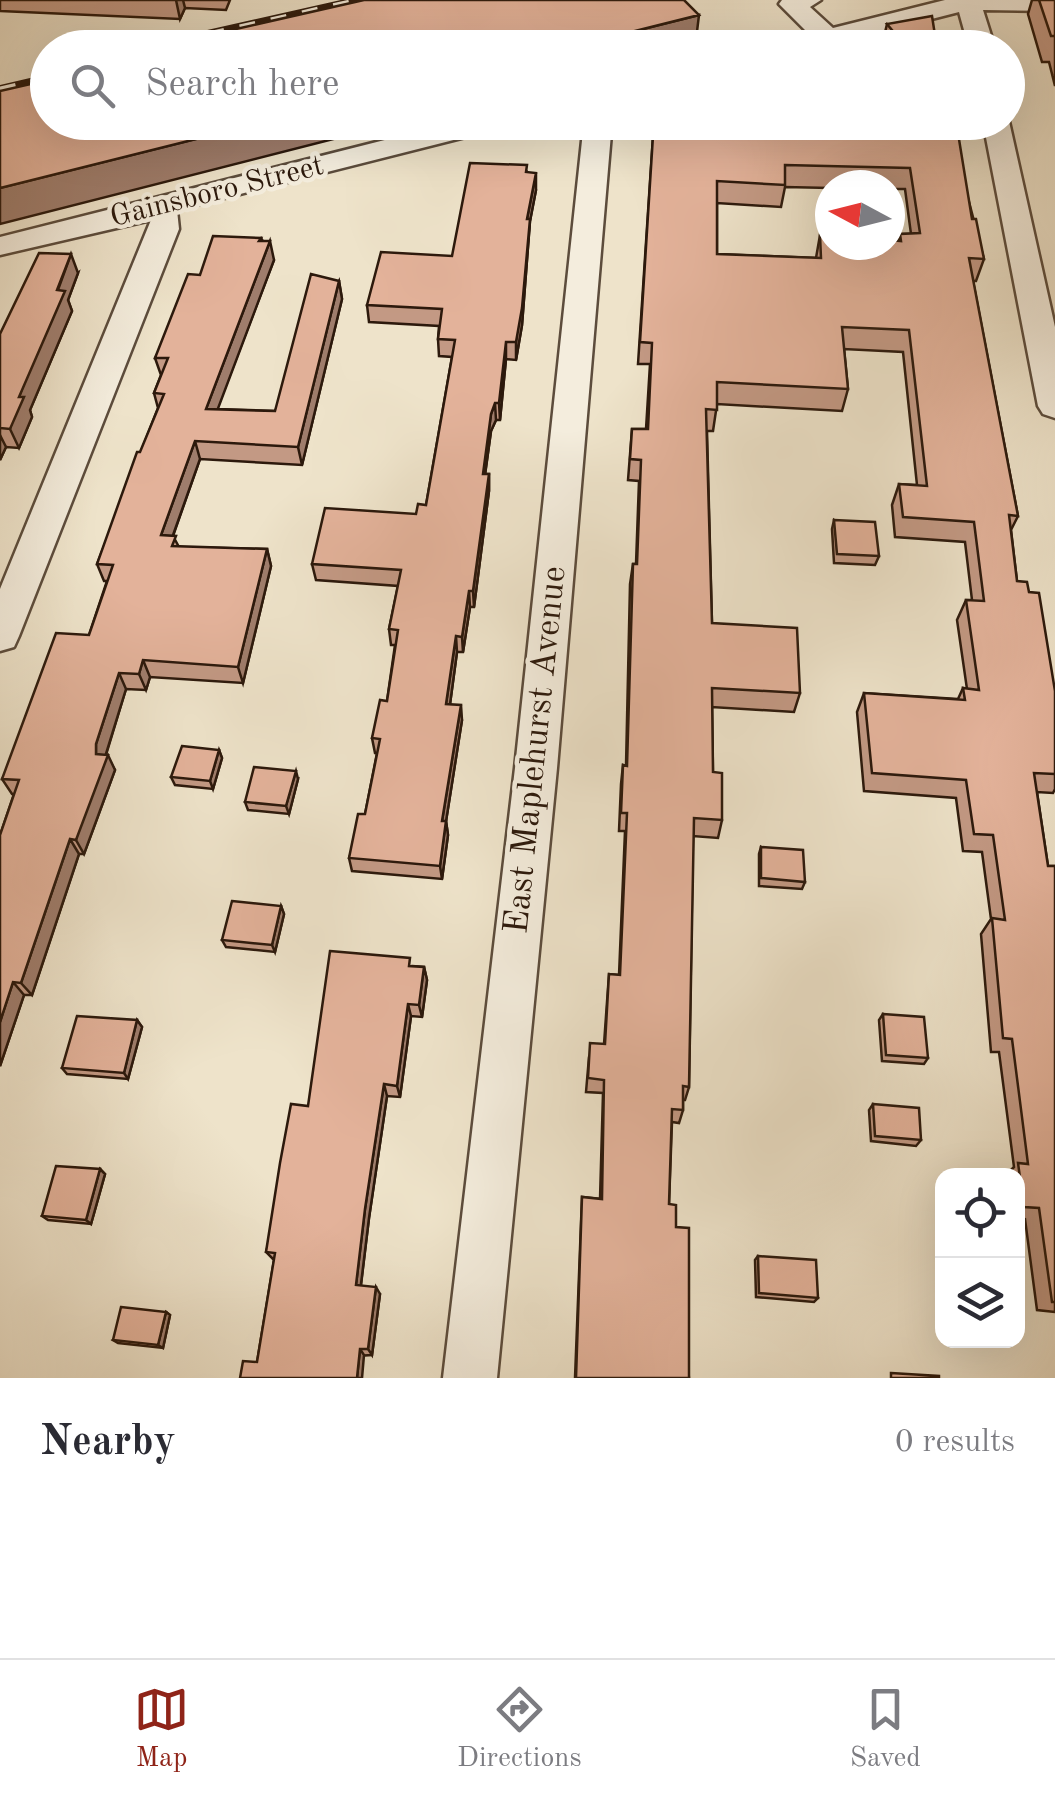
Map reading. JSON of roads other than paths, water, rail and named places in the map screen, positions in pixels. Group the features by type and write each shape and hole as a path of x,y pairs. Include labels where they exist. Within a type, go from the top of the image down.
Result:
{"street":[{"path":"808,0 792,4 820,30"},
{"path":"966,2 979,30"},
{"path":"855,30 966,2 1055,4"},
{"name":"Gainsboro Street","path":"0,246 420,140"},
{"name":"East Maplehurst Avenue","path":"470,1378 538,748 596,140"},
{"path":"1002,140 1041,268 1055,406"},
{"path":"0,636 164,228 162,206"}],"railway":[{"path":"226,30 359,0"},
{"path":"0,89 30,82"}]}
